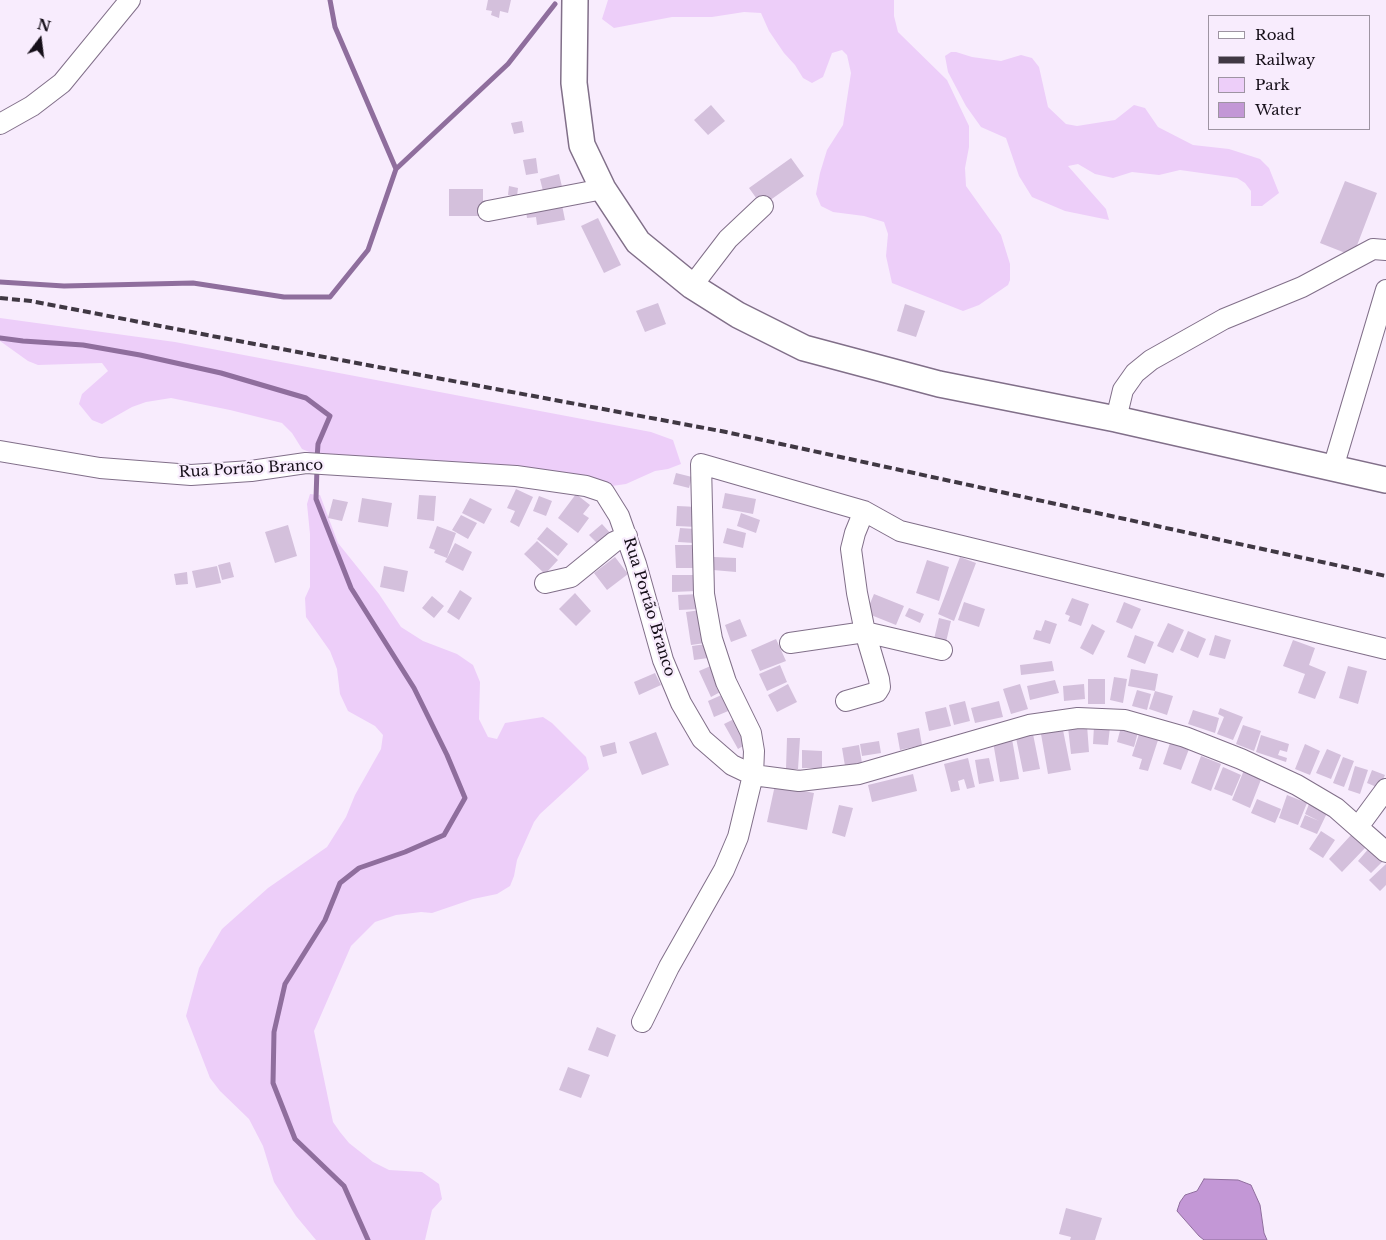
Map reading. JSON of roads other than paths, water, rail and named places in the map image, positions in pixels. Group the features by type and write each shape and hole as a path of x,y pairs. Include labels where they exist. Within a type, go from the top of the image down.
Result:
{"main road":[{"path":"575,0 574,83 582,145 603,189 638,242 692,286 738,315 804,348 938,384 1116,419 1386,480"}],"street":[{"path":"0,124 32,106 62,83 130,0"},
{"path":"488,211 603,189"},
{"path":"692,286 728,239 763,206"},
{"path":"1116,419 1123,390 1135,373 1151,360 1224,319 1302,287 1373,249 1386,250"},
{"path":"1334,468 1386,290"},
{"name":"Rua Portão Branco","path":"0,451 100,468 192,475 251,471 306,463 516,476 586,486 604,492 619,516 627,536 663,660 681,703 702,739 732,765 753,775 799,781 859,774 1029,725 1078,718 1125,720 1185,737 1297,784 1336,808 1386,852"},
{"path":"642,1022 669,967 724,870 738,837 753,775 754,751 751,733 726,682 712,639 704,594 701,464 864,511 900,531 1386,649"},
{"path":"846,701 877,692 880,686 865,632 857,593 852,550 855,533 864,511"},
{"path":"546,582 571,577 614,542 627,536"},
{"path":"790,643 865,632 942,650"},
{"path":"1358,827 1386,790"}],"water":[{"path":"1204,1179 1238,1180 1251,1185 1260,1205 1264,1233 1267,1240 1204,1240 1199,1236 1177,1211 1185,1195 1197,1191"}],"waterway":[{"path":"330,0 335,27 396,169"},
{"path":"0,282 64,286 193,283 284,297 330,297 368,250 396,169 508,64 555,4"},
{"path":"0,338 83,345 140,355 221,373 306,398 330,416 318,444 317,459"},
{"path":"317,468 316,499 351,588 414,688 447,755 465,798 444,835 405,852 359,868 340,883 325,920 285,984 274,1032 273,1083 295,1139 344,1186 368,1240"}],"railway":[{"path":"0,298 31,301 726,432 1386,576"}]}
